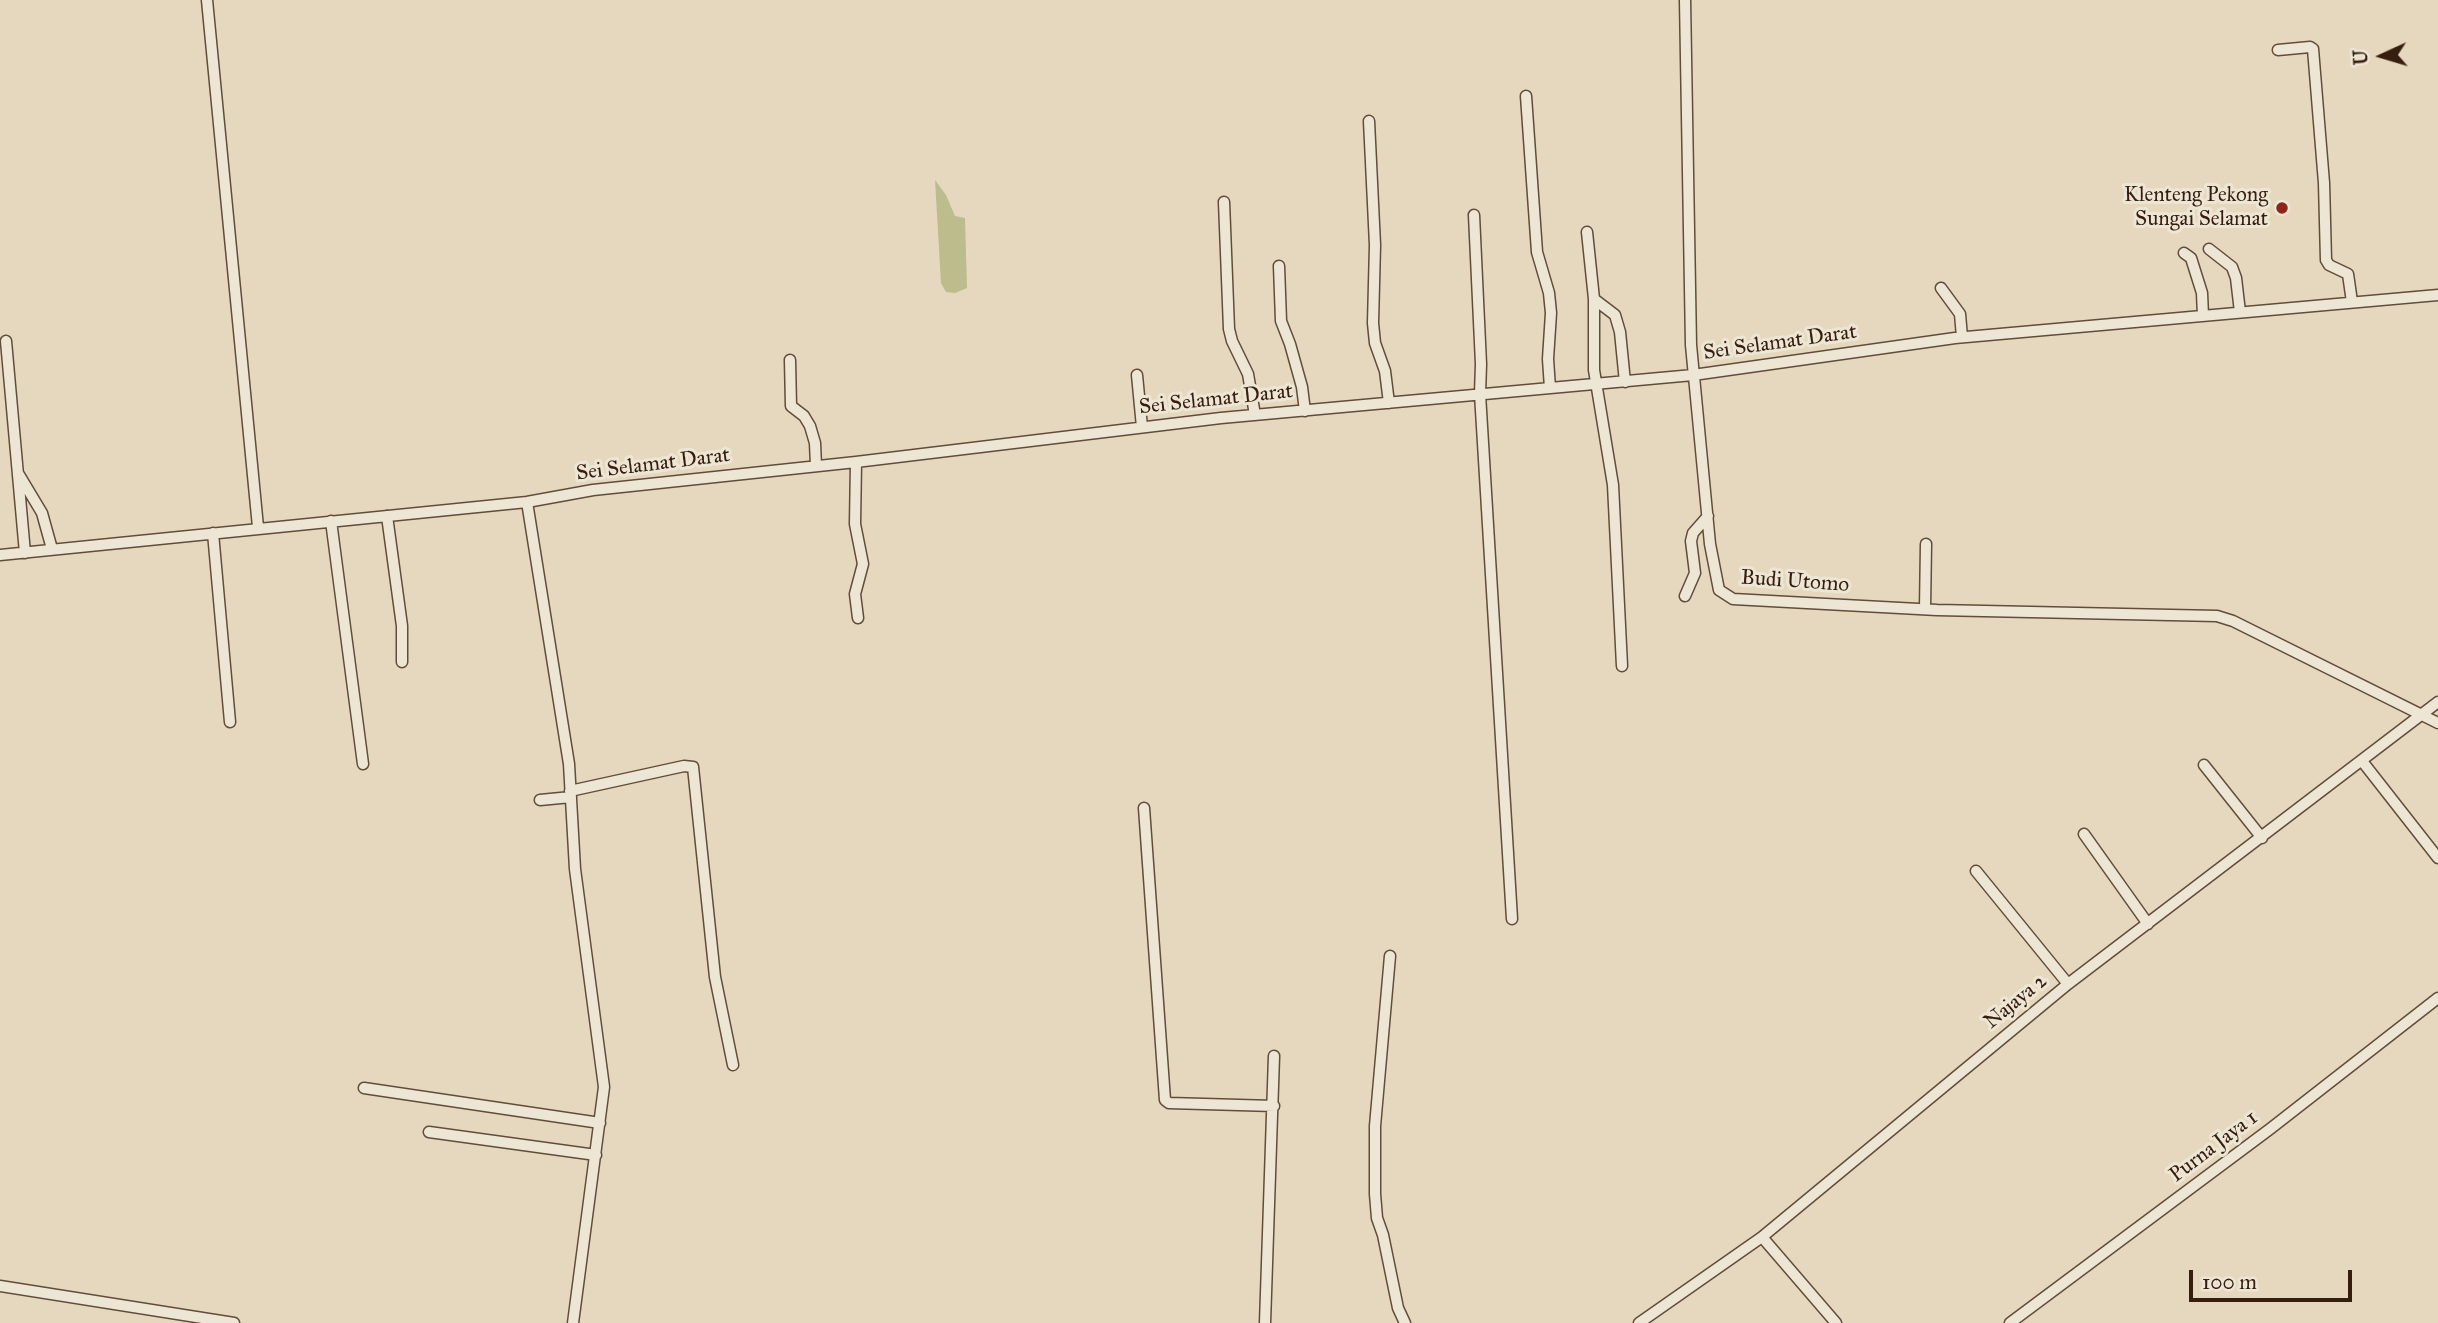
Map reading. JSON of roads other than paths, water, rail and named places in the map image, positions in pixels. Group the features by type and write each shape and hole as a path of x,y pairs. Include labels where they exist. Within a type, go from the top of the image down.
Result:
{"street":[{"path":"207,0 258,527"},
{"name":"Budi Utomo","path":"1685,0 1691,345 1707,516 1719,590 1733,598 1925,609 2217,616 2233,621 2438,723"},
{"path":"2278,50 2313,49 2324,183 2326,260 2329,265 2350,277 2351,299"},
{"path":"1526,96 1537,252 1549,293 1551,313 1548,359 1550,388"},
{"path":"1369,121 1375,245 1373,323 1388,397"},
{"path":"1224,202 1229,329 1248,374 1254,411"},
{"path":"1474,215 1481,389 1512,919"},
{"path":"1587,232 1594,299 1592,354 1613,485 1622,666"},
{"path":"2209,249 2232,267 2240,312"},
{"path":"2184,253 2191,258 2202,293 2203,316"},
{"path":"1279,267 1281,321 1303,387 1304,406"},
{"path":"1941,288 1960,314 1962,333"},
{"name":"Sei Selamat Darat","path":"0,555 24,553 51,543 213,533 527,502 593,490 816,462 856,462 1142,422 1481,389 1550,388 1693,375 1962,333 2203,316 2351,299 2438,295"},
{"path":"1594,299 1615,315 1625,382"},
{"path":"6,341 24,553"},
{"path":"790,359 791,406 804,416 815,443 816,462"},
{"path":"1137,375 1142,422"},
{"path":"856,462 855,524 863,564 855,594 858,618"},
{"path":"16,471 42,513 51,543"},
{"path":"527,502 564,732 575,869 604,1077 573,1323"},
{"path":"387,516 402,626 402,662"},
{"path":"1685,597 1695,573 1691,541 1693,533 1707,516"},
{"path":"331,521 363,764"},
{"path":"213,533 230,722"},
{"path":"1925,609 1926,544"},
{"name":"Najaya 2","path":"1639,1323 1762,1237 2068,984 2438,702"},
{"path":"2362,761 2438,858"},
{"path":"2204,765 2262,838"},
{"path":"540,800 684,766 693,767 715,978 733,1065"},
{"path":"1143,808 1165,1100 1169,1103 1274,1106"},
{"path":"2084,834 2148,924"},
{"path":"1976,871 2068,984"},
{"path":"1390,956 1375,1126 1375,1194 1377,1219 1398,1308 1405,1323"},
{"name":"Purna Jaya 1","path":"2010,1323 2270,1129 2438,998"},
{"path":"1265,1323 1275,1056"},
{"path":"364,1088 556,1114 600,1123"},
{"path":"429,1132 596,1155"},
{"path":"1762,1237 1836,1323"},
{"path":"0,1286 234,1323"}],"place":[{"name":"Klenteng Pekong Sungai Selamat","path":"2282,208"}]}
